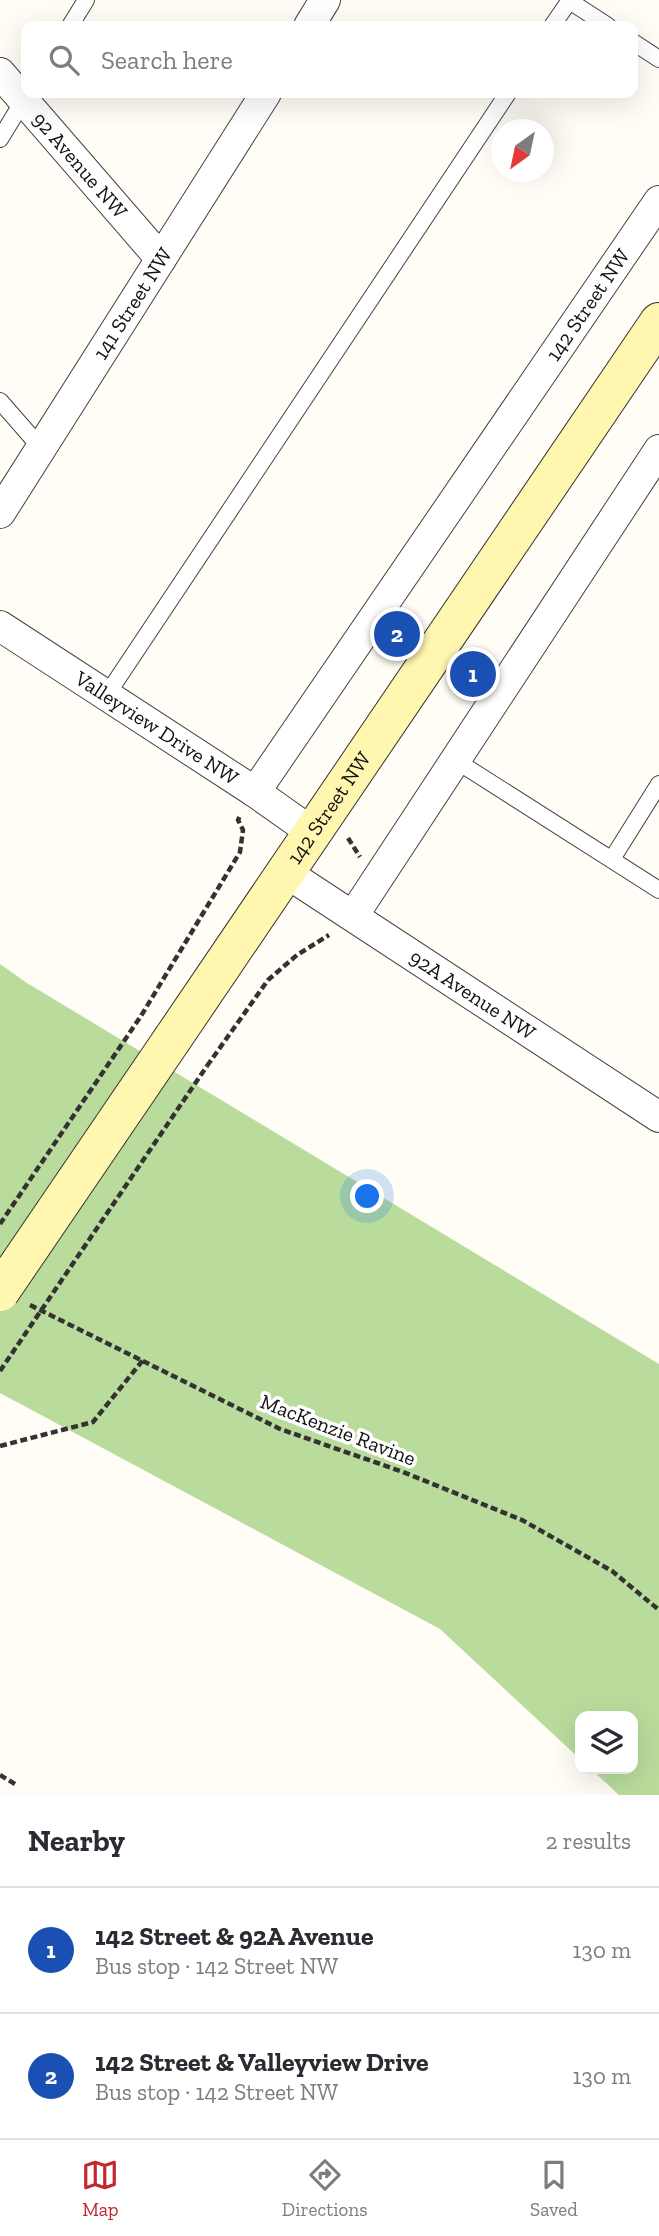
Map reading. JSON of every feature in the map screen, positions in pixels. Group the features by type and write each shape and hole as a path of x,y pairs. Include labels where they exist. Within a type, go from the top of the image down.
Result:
{"main road":[{"name":"142 Street NW","path":"11,1296 173,1038 659,322"}],"street":[{"path":"312,21 326,0"},
{"name":"92 Avenue NW","path":"0,73 21,92"},
{"name":"92 Avenue NW","path":"27,98 161,259"},
{"name":"141 Street NW","path":"0,513 263,98"},
{"name":"142 Street NW","path":"256,792 659,201"},
{"path":"353,916 659,450"},
{"name":"Valleyview Drive NW","path":"0,626 256,792 313,833"},
{"name":"92A Avenue NW","path":"285,873 659,1117"}],"lane":[{"path":"73,21 86,0"},
{"path":"555,21 569,0 600,21"},
{"path":"638,45 659,60"},
{"path":"0,139 25,98"},
{"path":"106,696 505,98"},
{"path":"0,401 41,448"},
{"path":"455,760 659,890"},
{"path":"612,859 659,785"}],"path":[{"path":"0,1224 141,1016 240,852 243,830 238,820 256,792"},
{"path":"0,1371 268,980 353,916"},
{"name":"MacKenzie Ravine","path":"11,1296 281,1429 403,1472 523,1520 612,1571 659,1610"},
{"path":"0,1446 93,1422 143,1360"},
{"path":"0,1775 15,1784"}],"green space":[{"path":"0,964 27,983 659,1364 659,1795 619,1795 596,1774 638,1774 638,1711 575,1711 575,1754 440,1629 0,1393"}],"place":[{"name":"142 Street & Valleyview Drive","path":"397,634"},
{"name":"142 Street & 92A Avenue","path":"473,674"}]}
